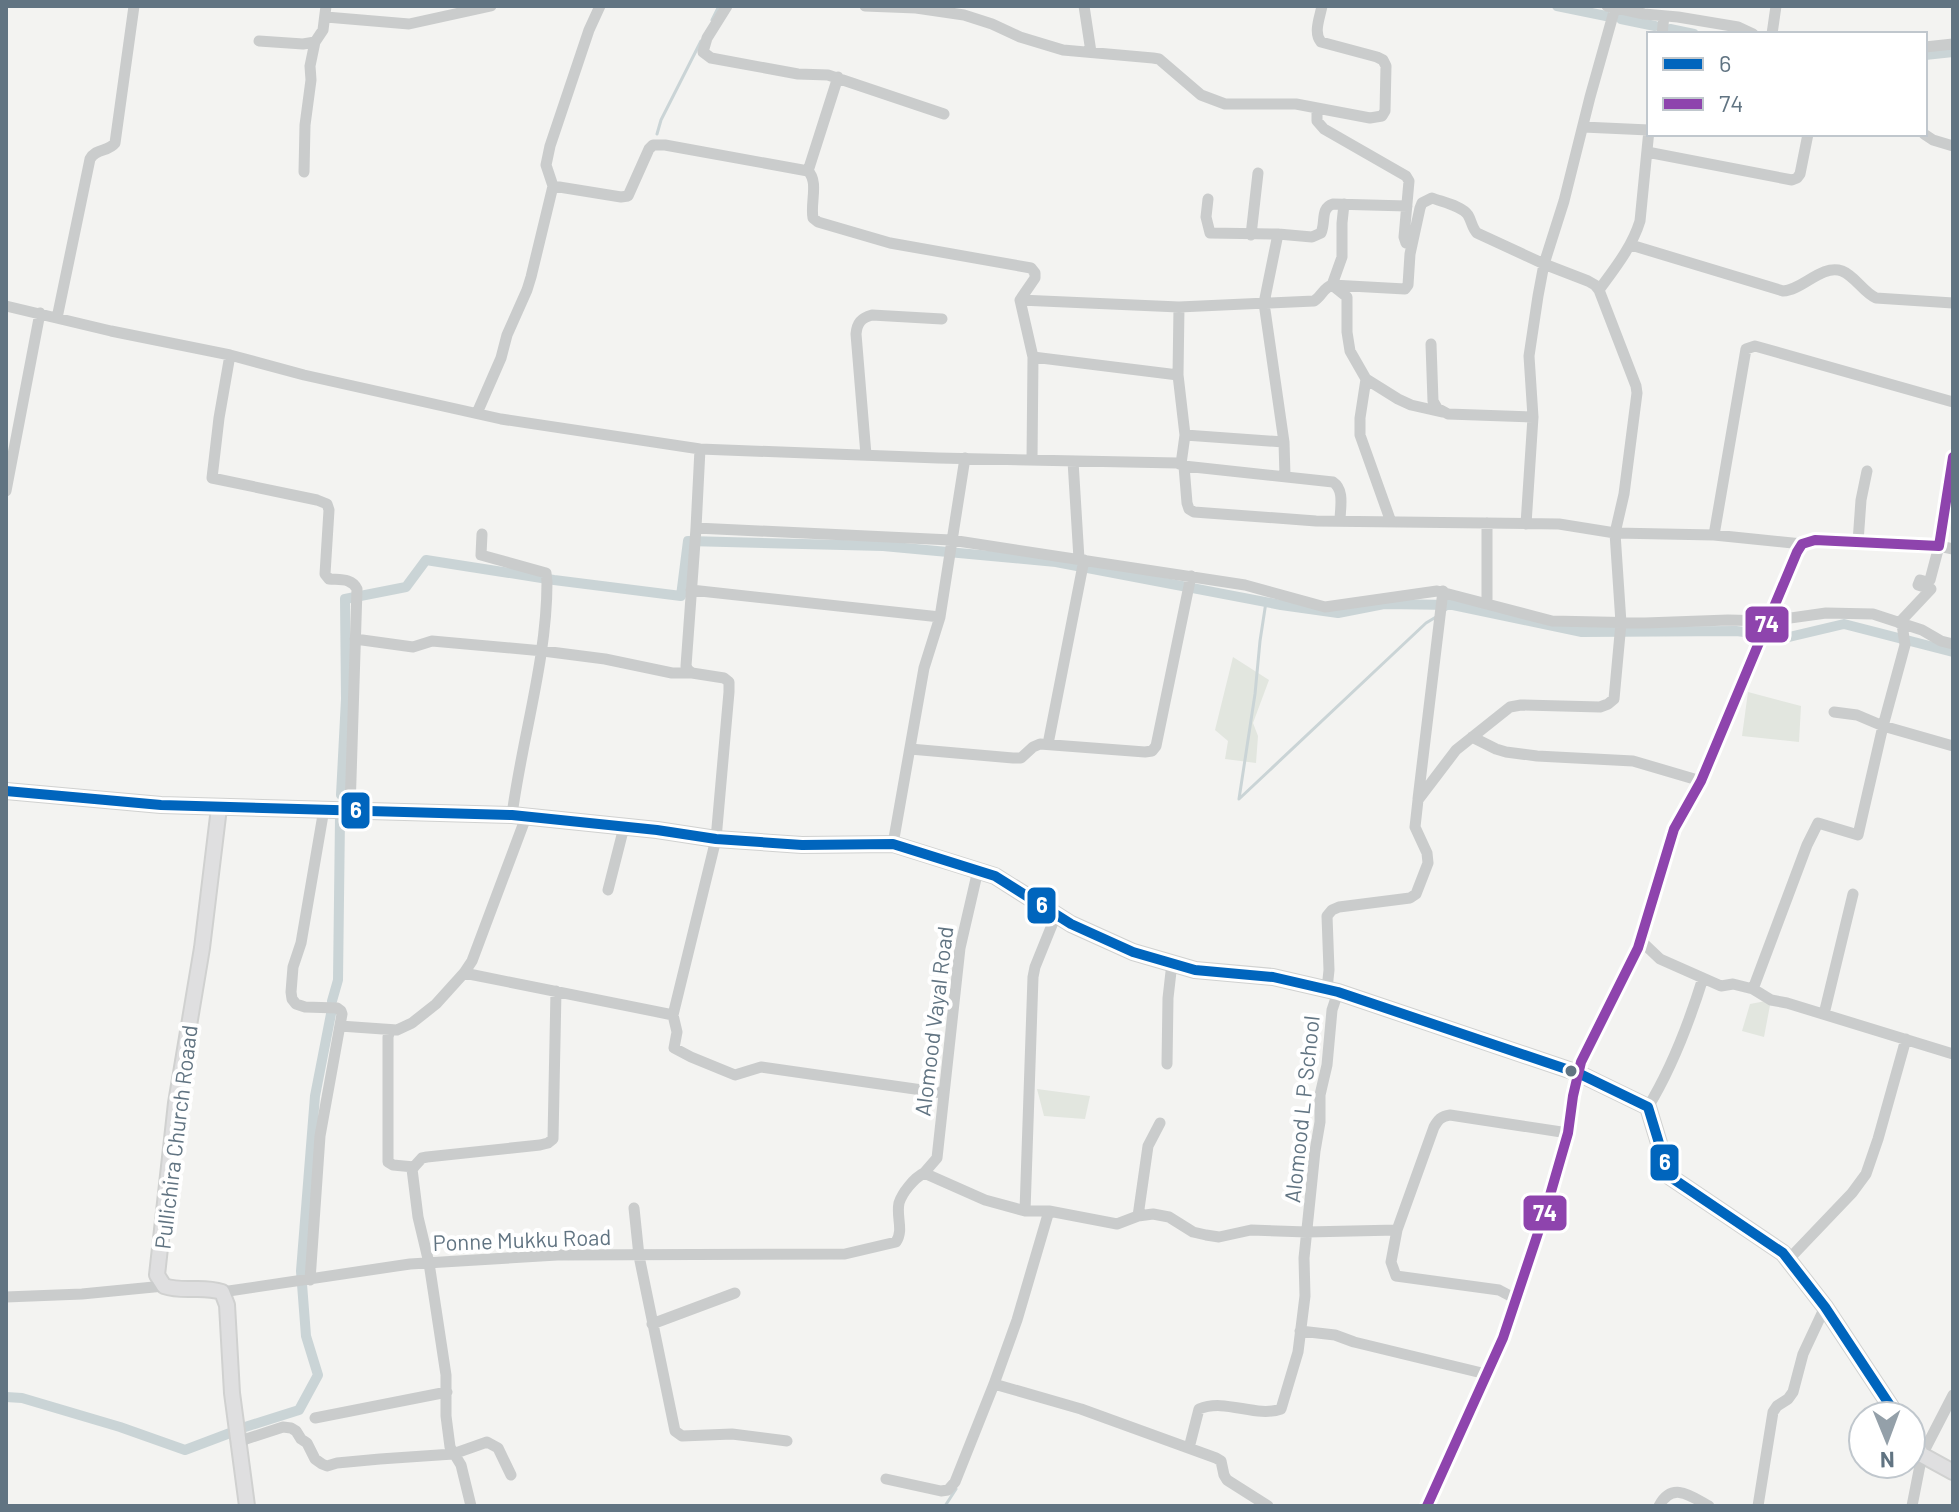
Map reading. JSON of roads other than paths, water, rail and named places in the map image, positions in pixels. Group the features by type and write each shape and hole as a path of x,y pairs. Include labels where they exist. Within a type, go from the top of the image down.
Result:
{"main road":[{"path":"6,791 219,808 519,816 716,839 802,845 893,844 978,870 995,876 1056,915 1133,952 1195,970 1273,977 1332,990 1578,1073 1648,1107 1669,1176 1783,1253 1825,1307 1886,1400"},
{"name":"Pullichira Church Roaad","path":"164,1286 157,1275 176,1103 202,948 219,808"},
{"path":"164,1286 176,1290 210,1288 222,1292 227,1305 232,1393 247,1506"},
{"path":"1927,1458 1953,1472"}],"street":[{"path":"57,318 90,159 93,154 110,149 115,143 134,6"},
{"path":"304,172 310,66 315,42 323,30 326,11 409,24 491,6"},
{"path":"477,413 527,290 553,186 546,165 550,146 600,6"},
{"path":"727,6 707,38 703,52 711,58 798,74 838,77 944,114"},
{"path":"865,6 916,8 964,15 1063,50 1159,59 1201,95 1225,104 1296,104 1376,118 1382,116 1385,111 1386,66 1383,60 1321,42 1317,33 1322,6"},
{"path":"1084,6 1091,52"},
{"path":"1772,32 1776,6"},
{"path":"1526,524 1533,417 1529,356 1544,264 1564,201 1611,7 1628,8 1710,28 1738,27 1749,32"},
{"path":"1662,32 1664,16"},
{"path":"259,41 315,42"},
{"path":"1927,47 1953,44"},
{"path":"808,171 838,77"},
{"path":"1317,109 1317,121 1324,129 1406,176 1409,181 1404,237 1406,243 1412,245 1410,254"},
{"path":"1583,127 1647,130"},
{"path":"1599,290 1631,245 1640,221 1648,136"},
{"path":"1647,152 1792,180 1800,174 1808,136"},
{"path":"1927,136 1953,146"},
{"path":"553,186 628,196 649,149 659,144 808,171 814,180 812,208 813,218 818,222 890,243 1026,266 1035,273 1035,278 1020,300 1033,357 1032,460"},
{"path":"1251,235 1258,173"},
{"path":"1020,300 1179,307 1314,301 1325,288 1332,285 1405,289 1420,208 1422,203 1432,198 1464,210 1477,233 1588,281 1599,290 1637,393 1624,494 1615,533 1621,623 1614,699 1600,707 1510,707 1456,750 1418,800"},
{"path":"1208,199 1206,217 1210,233 1251,235 1318,236 1323,228 1325,210 1333,204 1407,206"},
{"path":"1332,285 1342,257 1344,204"},
{"path":"1278,234 1264,303 1284,442 1285,476"},
{"path":"1631,245 1783,291 1824,272 1838,270 1876,298 1953,303"},
{"path":"1332,285 1347,297 1350,351 1366,379 1411,405 1448,414 1533,417"},
{"path":"6,306 501,419 700,449 1183,465 1337,484 1341,495 1340,521"},
{"path":"1179,307 1178,375 1185,435 1183,465 1187,503 1194,512 1340,521 1559,524 1615,533 1714,535 1802,544 1815,540 1953,549"},
{"path":"6,491 40,313"},
{"path":"866,455 856,334 859,322 872,315 942,319"},
{"path":"1431,344 1433,401 1442,412"},
{"path":"1714,535 1746,349 1755,346 1953,402"},
{"path":"230,355 212,478 327,504 325,574 329,579 350,581 357,589 350,810"},
{"path":"1033,357 1178,375"},
{"path":"1366,379 1360,435 1391,522"},
{"path":"1185,435 1284,442"},
{"path":"692,673 686,666 700,449"},
{"path":"1900,624 1931,589 1918,585 1920,580 1930,580 1939,546 1953,457"},
{"path":"893,844 924,668 940,617 965,458"},
{"path":"1048,744 1081,559 1073,461"},
{"path":"1858,542 1867,471"},
{"path":"1487,523 1487,604"},
{"path":"696,528 951,540 1245,585 1325,607 1443,591 1552,621 1769,621 1826,613 1873,614 1953,644"},
{"path":"340,1026 390,1030 404,1028 436,1004 464,973 472,961 519,816 535,685 543,651 546,573 481,555 482,534"},
{"path":"1427,1506 1503,1338 1568,1133 1581,1062 1638,948 1674,829 1701,781 1802,544"},
{"path":"910,749 1021,758 1033,747 1048,744 1152,751 1156,746 1191,576"},
{"path":"691,590 940,617"},
{"path":"1418,800 1443,591"},
{"path":"1753,989 1818,823 1858,835 1905,645 1900,624"},
{"path":"355,639 413,647 432,641 543,651 605,659 672,673 724,678 730,686 716,839 673,1015 677,1032 674,1048 735,1075 761,1067 943,1093"},
{"path":"1834,712 1857,715 1883,726 1953,746"},
{"path":"1472,737 1506,752 1633,761 1701,781"},
{"name":"Alomood L P School","path":"1189,1448 1199,1409 1216,1405 1271,1413 1281,1409 1298,1352 1320,1095 1327,1065 1332,990 1327,916 1339,907 1410,898 1416,894 1428,863 1427,853 1415,827 1418,800"},
{"path":"310,1280 320,1136 341,1011 296,1004 291,992 293,967 301,943 324,809"},
{"path":"608,890 624,827"},
{"name":"Alomood Vayal Road","path":"639,1256 845,1254 896,1242 900,1237 899,1204 902,1196 937,1158 960,948 978,870"},
{"path":"1824,1014 1853,894"},
{"path":"1025,1211 1033,977 1056,915"},
{"path":"1640,940 1660,959 1721,986 1733,984 1753,989 1771,1000 1953,1054"},
{"path":"1167,1064 1172,963"},
{"path":"464,973 673,1015"},
{"path":"1648,1107 1677,1052 1703,978"},
{"path":"471,1506 461,1465 450,1447 447,1392 429,1263 418,1217 413,1168 422,1158 540,1145 553,1139 556,991"},
{"path":"390,1030 388,1162 413,1168"},
{"path":"1788,1260 1866,1174 1906,1039"},
{"path":"1516,1299 1499,1290 1396,1276 1391,1262 1397,1230 1434,1127 1444,1116 1568,1133"},
{"path":"1138,1216 1148,1146 1160,1123"},
{"path":"924,1173 985,1200 1025,1211 1049,1211 1117,1224 1153,1214 1169,1217 1193,1232 1219,1237 1251,1230 1397,1230"},
{"path":"634,1208 639,1256"},
{"path":"886,1479 936,1491 948,1490 952,1486 1017,1320 1049,1211"},
{"name":"Ponne Mukku Road","path":"222,1292 410,1264 557,1255 639,1256 675,1431 682,1436 732,1434 787,1441"},
{"path":"6,1297 164,1286"},
{"path":"652,1324 735,1293"},
{"path":"1758,1506 1773,1412 1793,1392 1803,1354 1825,1307"},
{"path":"1300,1331 1335,1335 1486,1374"},
{"path":"994,1384 1081,1409 1221,1461 1227,1480 1268,1506"},
{"path":"315,1418 447,1392"},
{"path":"1927,1445 1953,1395"},
{"path":"237,1442 283,1427 291,1428 307,1443 315,1459 327,1466 453,1454 487,1442 498,1448 511,1475"},
{"path":"1912,1506 1917,1480"},
{"path":"1659,1506 1663,1498 1677,1491 1709,1506"}],"waterway":[{"path":"712,20 719,6"},
{"path":"1557,6 1606,16"},
{"path":"1621,19 1655,26"},
{"path":"1670,29 1684,32"},
{"path":"657,134 701,41"},
{"path":"1927,55 1953,52"},
{"path":"341,795 346,699 345,599 406,587 426,560 681,596 688,541 883,546 1056,562 1338,613 1384,604 1453,605 1582,632 1736,631 1789,637 1844,624 1953,652"},
{"path":"1266,602 1239,799 1436,617"},
{"path":"1445,610 1453,605"},
{"path":"332,1001 338,980 340,818"},
{"path":"242,1428 299,1410 318,1375 306,1336 301,1271 315,1096 331,1014"},
{"path":"6,1397 22,1398 120,1427 185,1450 230,1433"},
{"path":"945,1506 956,1489"}]}
